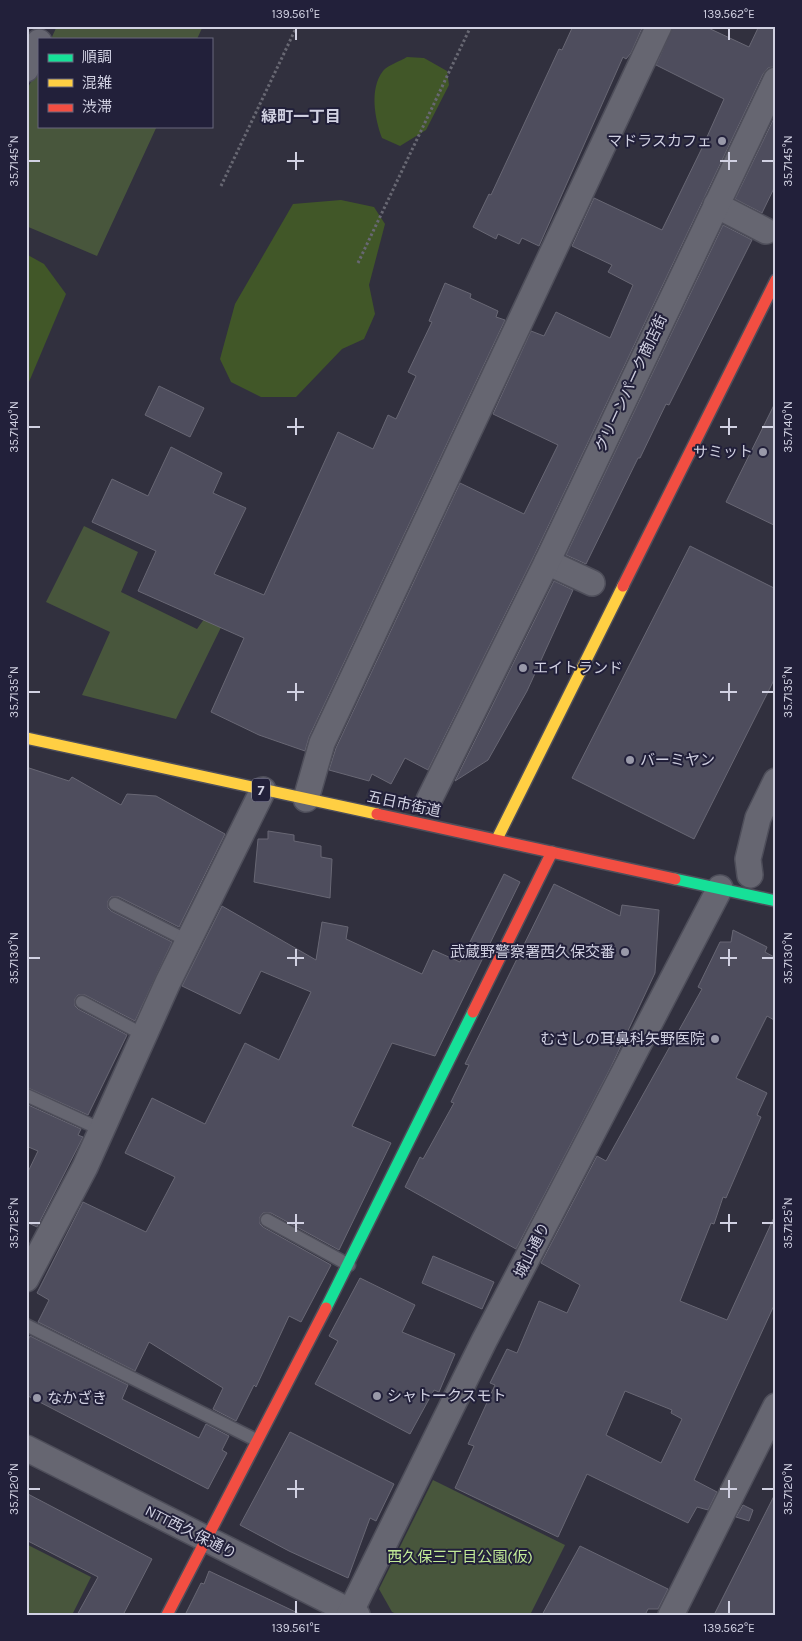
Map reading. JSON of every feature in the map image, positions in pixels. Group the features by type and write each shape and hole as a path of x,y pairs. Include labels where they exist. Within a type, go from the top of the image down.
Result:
{"street":[{"path":"40,38 46,26"},
{"path":"306,799 322,743 659,26"},
{"path":"26,69 38,44"},
{"name":"グリーンパーク商店街","path":"429,800 547,562 776,80"},
{"path":"716,205 766,231"},
{"path":"497,839 776,280"},
{"path":"547,562 592,583"},
{"name":"五日市街道","path":"26,738 776,901"},
{"path":"750,875 748,859 758,818 776,781"},
{"path":"26,1280 33,1249 102,1130 188,941 263,790"},
{"path":"166,1615 349,1265 552,852"},
{"name":"城山通り","path":"352,1614 484,1341 720,888"},
{"path":"670,1615 776,1406"},
{"name":"NTT西久保通り","path":"26,1448 352,1614"}],"lane":[{"path":"116,904 188,941"},
{"path":"82,1002 144,1035"},
{"path":"26,1095 102,1130"},
{"path":"268,1220 349,1265"},
{"path":"26,1325 256,1440"}],"path":[{"path":"221,186 297,26"},
{"path":"358,263 471,26"}],"green space":[{"path":"57,26 203,26 197,38 51,38"},
{"path":"407,57 424,58 447,71 449,85 426,130 400,146 382,138 377,122 375,95 376,86 383,71"},
{"path":"38,67 38,128 156,128 97,256 26,226 26,92"},
{"path":"341,200 374,207 385,224 369,285 375,314 364,339 342,349 296,397 261,397 231,382 220,359 235,304 293,204"},
{"path":"26,254 44,264 66,294 26,389"},
{"path":"84,526 138,552 121,592 197,629 217,601 232,605 176,719 82,695 110,632 46,602"},
{"name":"西久保三丁目公園(仮)","path":"433,1480 565,1545 530,1615 399,1615 392,1612 379,1589"},
{"path":"26,1544 91,1577 72,1615 26,1615"}],"building":[{"path":"573,26 643,26 631,53 626,59 623,57 539,246 522,238 519,244 498,234 496,239 473,227 489,194 491,195 559,49 562,50"},
{"path":"673,26 704,26 749,47 759,26 776,26 776,66 768,68 763,74 534,556 428,770 405,758 391,784 372,774 369,781 329,770 336,748 460,483 524,514 558,445 493,414 531,331 544,336 556,312 610,338 633,285 608,272 612,265 572,246 594,198 662,230 702,148 724,99 656,65"},
{"path":"776,114 776,184 762,213 735,199"},
{"path":"723,225 752,240 669,405 666,404 640,458 638,458 586,564 566,555"},
{"path":"445,283 471,294 470,298 498,311 496,317 505,320 309,737 305,751 259,735 211,712 244,638 138,591 156,551 92,522 112,479 148,496 171,447 222,473 213,493 246,508 214,574 264,595 338,432 373,449 388,415 396,419 416,376 408,372 432,322 429,321"},
{"path":"159,386 204,408 190,437 145,415"},
{"name":"サミット","path":"776,401 776,526 726,502"},
{"path":"690,546 776,589 776,676 694,839 572,778"},
{"path":"554,581 573,590 527,691 488,760 455,781"},
{"path":"26,767 69,781 72,777 121,805 127,794 156,796 225,834 179,927 119,897 111,897 108,901 108,908 111,911 172,942 135,1021 85,995 78,995 75,999 75,1006 78,1009 127,1035 88,1115 26,1087"},
{"path":"268,831 294,835 294,841 321,846 321,857 332,859 330,898 254,882 258,839 268,839"},
{"path":"504,874 520,882 435,1056 392,1043 352,1126 391,1143 339,1250 271,1213 263,1213 260,1217 260,1224 263,1227 331,1265 301,1322 289,1316 256,1387 254,1385 236,1421 213,1409 223,1388 149,1342 135,1371 38,1322 49,1300 37,1293 83,1202 146,1232 175,1177 125,1153 152,1098 205,1124 245,1043 279,1060 311,992 261,971 240,1014 182,986 222,906 316,960 322,922 348,927 346,939 422,974 433,950 460,962"},
{"path":"554,884 620,916 622,905 659,910 655,973 611,1067 516,1249 405,1187 420,1157 423,1159 454,1103 451,1102 469,1065 465,1064"},
{"path":"733,930 767,947 765,952 776,958 776,1021 767,1016 736,1078 767,1093 757,1115 761,1117 726,1198 723,1197 714,1224 711,1223 680,1301 727,1320 776,1213 776,1301 694,1480 717,1492 708,1510 697,1507 688,1523 587,1474 558,1537 455,1488 474,1446 468,1444 495,1385 490,1383 507,1349 517,1353 539,1301 567,1313 580,1285 541,1263 597,1156 606,1161 702,989 698,987 720,942 731,942","holes":["625,1391 672,1410 671,1413 682,1419 661,1463 606,1435"]},
{"path":"26,1104 81,1129 78,1135 83,1137 37,1227 26,1222 26,1176 38,1151 26,1146"},
{"path":"433,1256 494,1282 482,1309 422,1283"},
{"path":"360,1278 415,1305 402,1332 455,1354 439,1392 434,1390 410,1434 315,1384 338,1341 329,1336"},
{"path":"30,1336 128,1385 122,1399 199,1438 206,1424 229,1436 222,1450 227,1453 208,1489 26,1395 26,1344"},
{"path":"290,1432 394,1484 376,1521 370,1518 348,1578 289,1551 240,1525"},
{"path":"776,1492 776,1615 714,1615"},
{"path":"26,1493 152,1559 123,1615 77,1615 98,1577 26,1540"},
{"path":"743,1505 753,1510 749,1521 736,1517"},
{"path":"580,1546 668,1589 658,1609 648,1609 645,1615 542,1615"},
{"path":"209,1571 302,1615 185,1615 201,1583 204,1584"}],"traffic: fast":[{"path":"675,879 776,901"},
{"path":"326,1308 473,1012"}],"traffic: slow":[{"path":"497,839 623,586"},
{"path":"26,738 377,814"}],"traffic: jam":[{"path":"623,586 776,280"},
{"path":"377,814 675,879"},
{"path":"473,1012 552,852"},
{"path":"167,1615 326,1308"}],"place":[{"name":"マドラスカフェ","path":"722,141"},
{"name":"サミット","path":"763,452"},
{"name":"エイトランド","path":"523,668"},
{"name":"バーミヤン","path":"630,760"},
{"name":"武蔵野警察署西久保交番","path":"625,952"},
{"name":"むさしの耳鼻科矢野医院","path":"715,1039"},
{"name":"シャトークスモト","path":"377,1396"},
{"name":"なかざき","path":"37,1398"}],"district":[{"name":"緑町一丁目","path":"301,116"}]}
